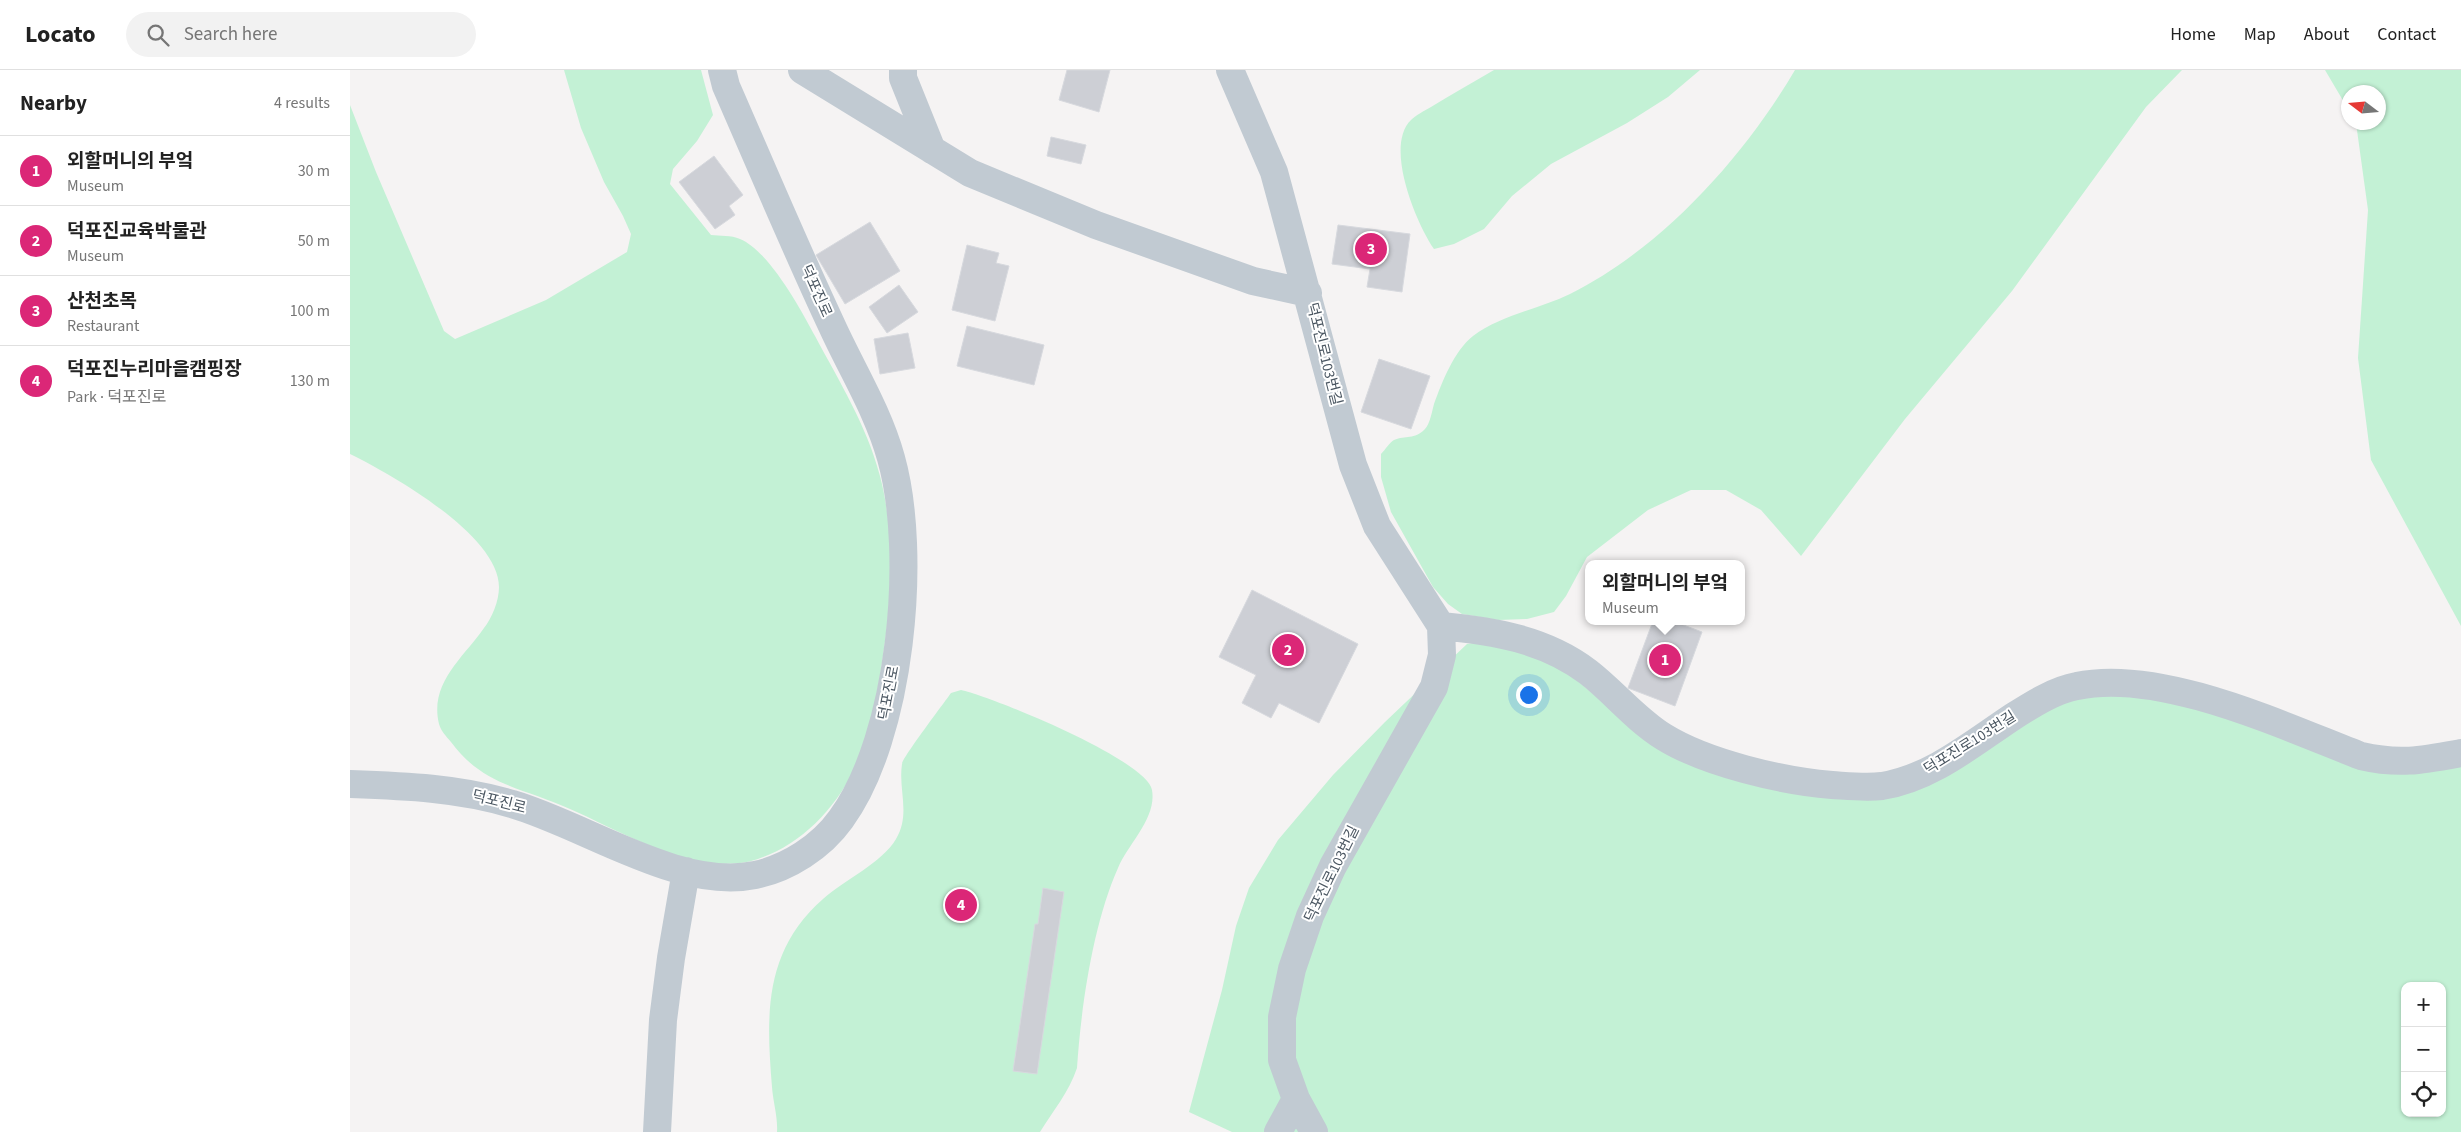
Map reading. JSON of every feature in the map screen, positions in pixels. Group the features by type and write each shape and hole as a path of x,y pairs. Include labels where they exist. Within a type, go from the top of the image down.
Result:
{"street":[{"name":"덕포진로","path":"350,784 429,788 511,803 554,818 650,860 686,871 724,877 754,875 786,864 816,846 840,821 862,785 876,753 888,707 897,653 902,590 898,493 890,457 874,412 806,269 726,86 722,70"},
{"path":"802,70 970,173 1096,226 1253,281 1308,293"},
{"path":"903,70 903,78 932,150"},
{"name":"덕포진로103번길","path":"1230,70 1274,172 1353,465 1374,517 1441,626 1442,655 1434,687 1333,866 1310,916 1292,969 1282,1017 1282,1060 1296,1099 1314,1132"},
{"name":"덕포진로103번길","path":"1441,626 1511,636 1552,650 1587,671 1644,722 1664,737 1697,753 1767,773 1830,785 1879,786 1901,782 1930,770 1956,755 2046,698 2078,685 2108,682 2136,682 2195,696 2361,756 2384,762 2406,762 2461,753"},
{"path":"656,1132 663,1020 671,958 686,871"},
{"path":"1278,1132 1296,1099"}],"green space":[{"path":"564,70 701,70 713,115 697,141 673,169 670,184 711,235 740,239 751,245 773,268 809,324 852,404 868,439 880,476 889,528 889,608 878,687 865,741 853,772 836,800 825,813 814,825 788,845 758,859 735,864 711,863 661,850 570,809 505,784 477,768 463,757 440,727 437,709 439,696 450,672 487,624 492,614 498,598 499,587 494,567 481,547 463,527 440,508 391,476 350,454 350,105 376,172 444,331 455,339 546,300 627,252 631,234 604,182 581,128"},
{"path":"1494,70 1700,70 1668,97 1627,123 1551,164 1512,196 1484,229 1454,244 1434,249 1419,222 1406,184 1402,165 1401,147 1403,132 1411,120 1418,115"},
{"path":"1795,70 2182,70 2146,107 2012,291 1905,419 1801,556 1761,510 1726,490 1691,490 1648,510 1587,557 1566,596 1554,612 1527,619 1498,620 1462,614 1448,604 1433,587 1391,512 1381,477 1381,454 1394,440 1417,435 1427,427 1437,395 1449,367 1466,342 1484,329 1508,317 1570,294 1604,275 1637,252 1698,198 1751,136"},
{"path":"2325,70 2461,70 2461,626 2371,460 2358,358 2368,210 2357,130 2386,130 2386,85 2341,85 2341,97"},
{"path":"1486,641 1520,649 1567,672 1642,735 1866,795 2038,709 2121,689 2278,730 2461,760 2461,1132 1232,1132 1189,1112 1222,990 1236,926 1249,888 1278,840 1333,775 1385,722 1467,644"},
{"path":"961,690 1004,704 1067,731 1098,747 1144,777 1152,790 1150,811 1146,821 1118,868 1102,914 1085,993 1077,1068 1074,1077 1040,1132 777,1132 769,1034 773,985 779,962 789,940 804,919 823,899 872,864 890,848 896,839 903,820 901,774 904,759 951,693"}],"building":[{"path":"1067,70 1110,70 1099,112 1059,100"},
{"path":"1051,137 1086,145 1081,164 1047,156"},
{"path":"714,156 743,195 729,206 735,215 715,229 679,182"},
{"path":"870,222 900,271 845,304 816,255"},
{"path":"1338,225 1410,234 1402,292 1367,287 1370,269 1332,264"},
{"path":"967,245 999,253 996,263 1009,266 995,321 952,310"},
{"path":"899,285 918,312 887,333 869,307"},
{"path":"967,326 1044,345 1034,385 957,366"},
{"path":"908,333 915,368 880,374 874,339"},
{"path":"1379,359 1430,376 1411,429 1361,412"},
{"path":"1252,590 1358,644 1319,723 1279,703 1271,718 1242,703 1256,675 1219,657"},
{"path":"1652,625 1684,625 1702,632 1675,706 1628,688"},
{"path":"1043,888 1064,892 1037,1074 1013,1071 1035,924 1038,924"}],"place":[{"name":"산천초목","path":"1371,249"},
{"name":"덕포진교육박물관","path":"1288,650"},
{"name":"외할머니의 부엌","path":"1665,660"},
{"name":"덕포진누리마을캠핑장","path":"961,905"}]}
